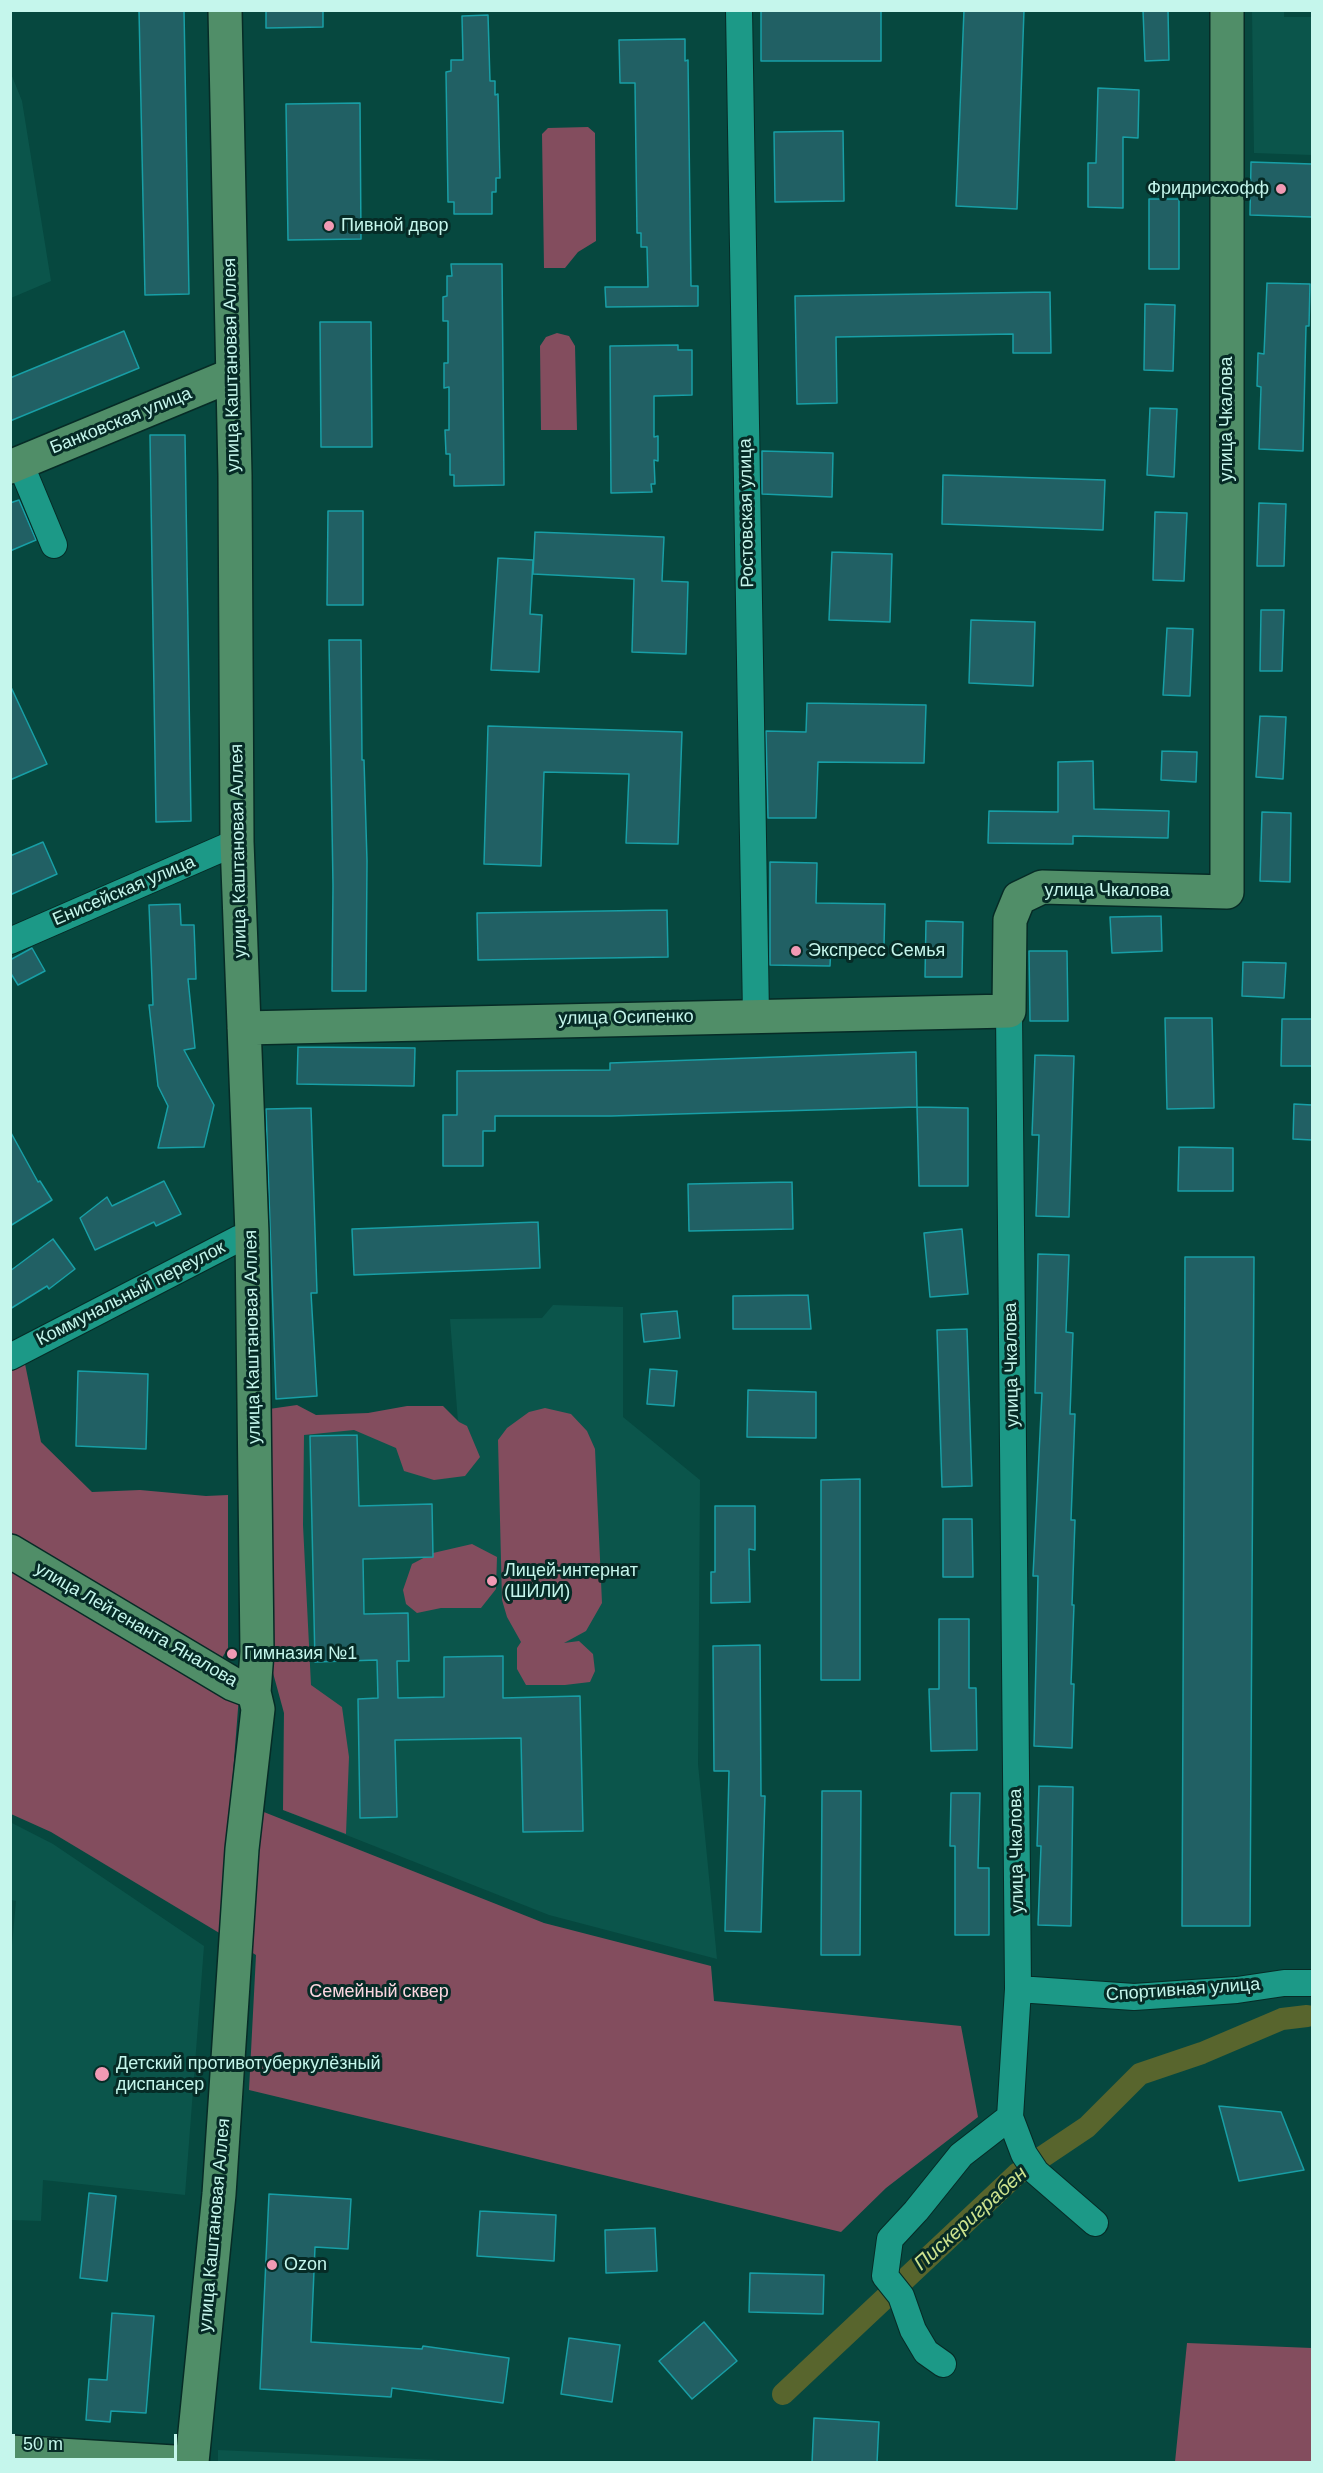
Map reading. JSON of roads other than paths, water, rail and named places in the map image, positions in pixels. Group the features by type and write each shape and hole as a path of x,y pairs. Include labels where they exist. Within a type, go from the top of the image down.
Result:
{"street":[{"name":"улица Каштановая Аллея","path":"192,2462 219,2194 242,1849 258,1709 255,1696 257,1652 252,1234 237,842 235,487 225,10"},
{"name":"Ростовская улица","path":"739,10 756,1015"},
{"name":"улица Чкалова","path":"1010,2117 1018,1989 1010,920 1019,898 1042,887 1227,892 1227,10"},
{"name":"Банковская улица","path":"15,465 232,375"},
{"path":"15,465 54,544"},
{"name":"Енисейская улица","path":"10,940 237,842"},
{"name":"улица Осипенко","path":"244,1028 1009,1011"},
{"name":"Коммунальный переулок","path":"10,1357 238,1239 252,1234"},
{"name":"улица Лейтенанта Яналова","path":"10,1551 255,1696"},
{"name":"Спортивная улица","path":"1018,1989 1134,1997 1237,1990 1284,1983 1312,1983"},
{"path":"943,2364 926,2352 913,2330 901,2296 885,2276 890,2239 961,2155 1010,2117 1030,2163 1095,2223"},
{"path":"10,2452 174,2463"},
{"path":"185,2463 192,2462"}],"waterway":[{"name":"Пискериграбен","path":"783,2394 1017,2174 1087,2127 1140,2074 1202,2053 1282,2019 1307,2016"}],"place":[{"name":"Фридрисхофф","path":"1281,189"},
{"name":"Пивной двор","path":"329,226"},
{"name":"Экспресс Семья","path":"796,951"},
{"name":"Лицей-интернат (ШИЛИ)","path":"492,1581"},
{"name":"Гимназия №1","path":"232,1654"},
{"name":"Детский противотуберкулёзный диспансер","path":"102,2074"},
{"name":"Ozon","path":"272,2265"}],"park label":[{"name":"Семейный сквер","path":"379,1992"}]}
